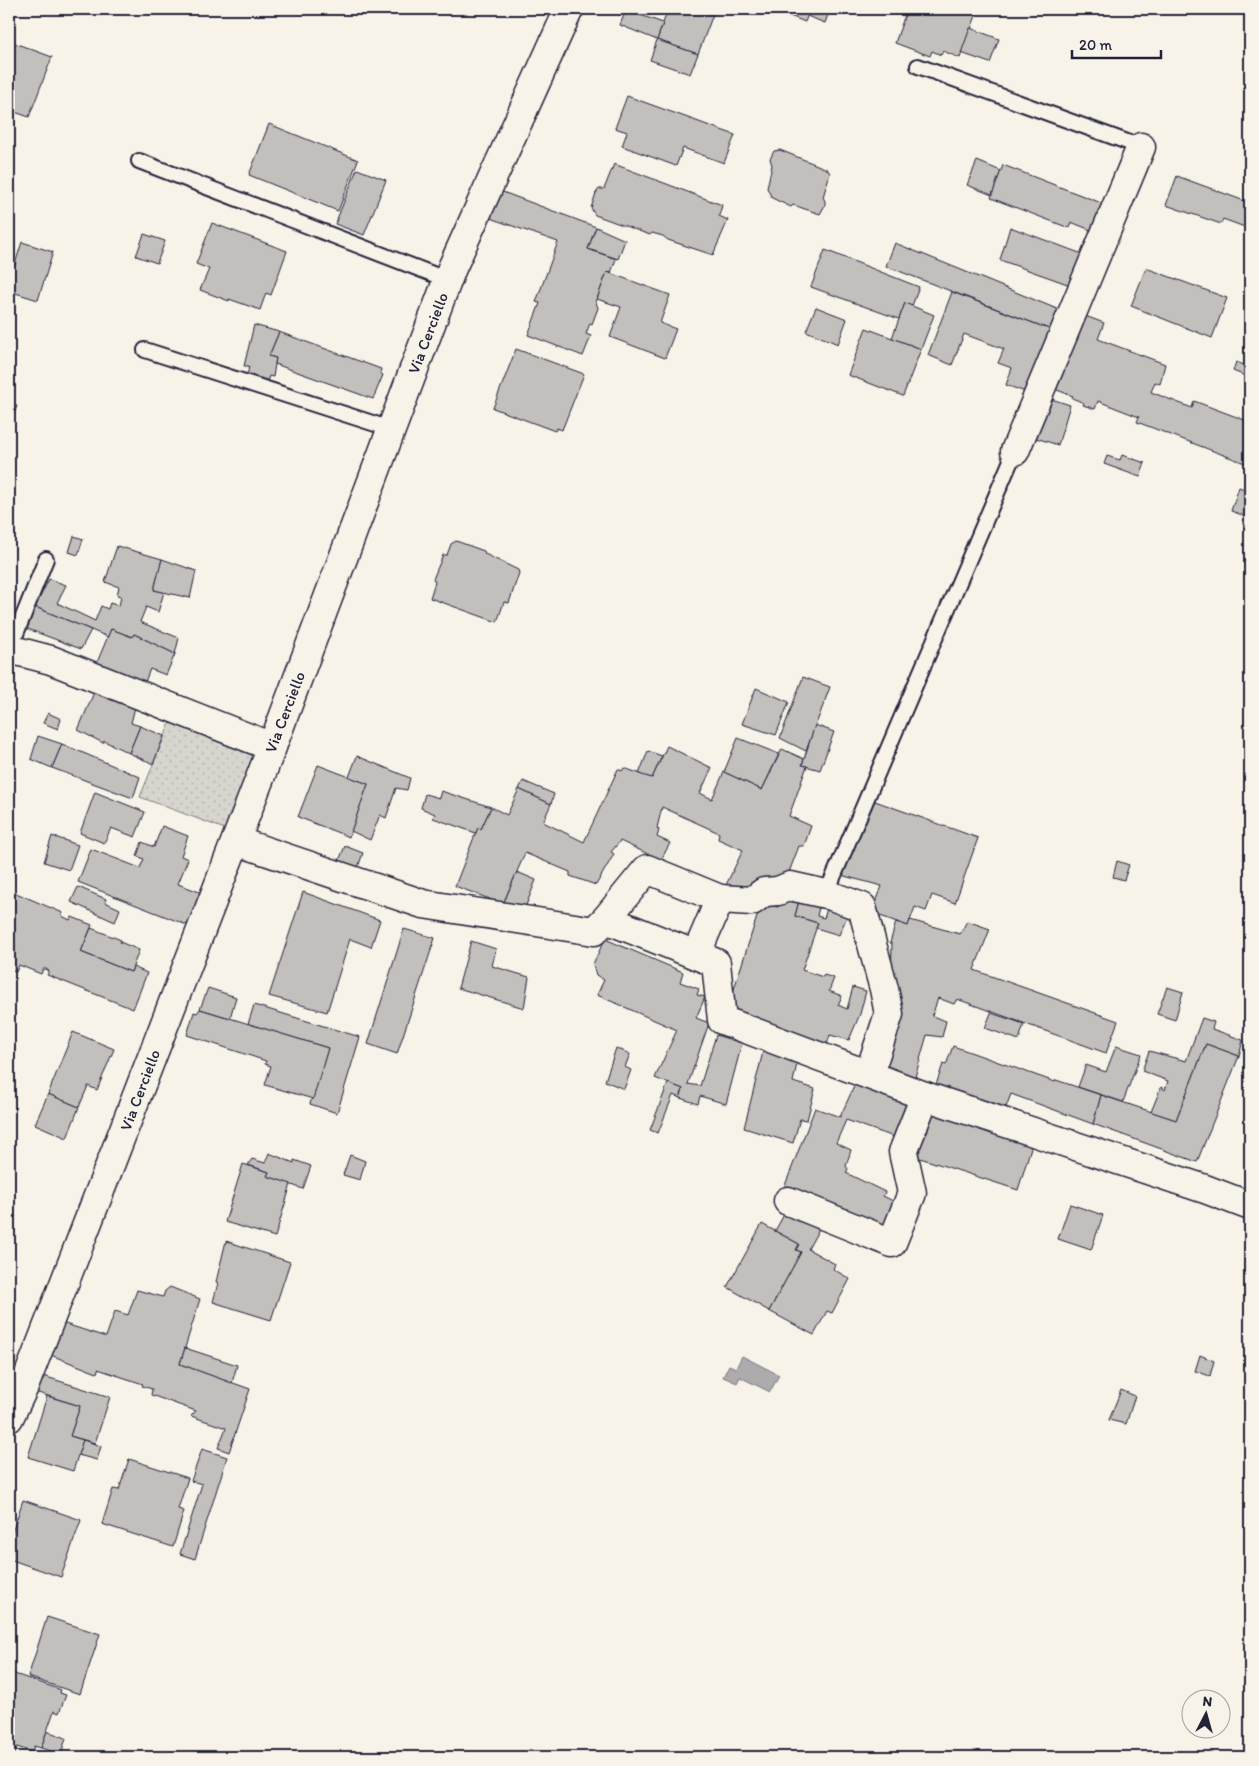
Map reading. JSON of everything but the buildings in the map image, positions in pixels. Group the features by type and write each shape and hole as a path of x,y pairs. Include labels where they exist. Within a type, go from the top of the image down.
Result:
{"street":[{"name":"Via Cerciello","path":"9,1418 31,1368 236,842 456,259 569,9"},
{"path":"1015,451 1141,147"},
{"path":"9,649 51,660 272,747"},
{"path":"236,842 423,904 594,932 646,869 720,899 752,901 764,892 778,891 790,886 826,894 862,907 889,1014 869,1074"},
{"path":"696,955 720,899"},
{"path":"606,919 716,963 722,1020 925,1096 1205,1189 1250,1206"},
{"path":"788,1201 892,1244 912,1193 903,1152 925,1096"}],"lane":[{"path":"918,66 1141,147"},
{"path":"139,162 448,280"},
{"path":"145,350 391,429"},
{"path":"826,894 1015,451"},
{"path":"9,649 46,559"}],"shaded area":[{"path":"172,718 253,748 259,757 230,831 140,797"},
{"path":"742,1356 779,1375 770,1392 740,1377 737,1383 723,1377 729,1365 736,1368"}]}
